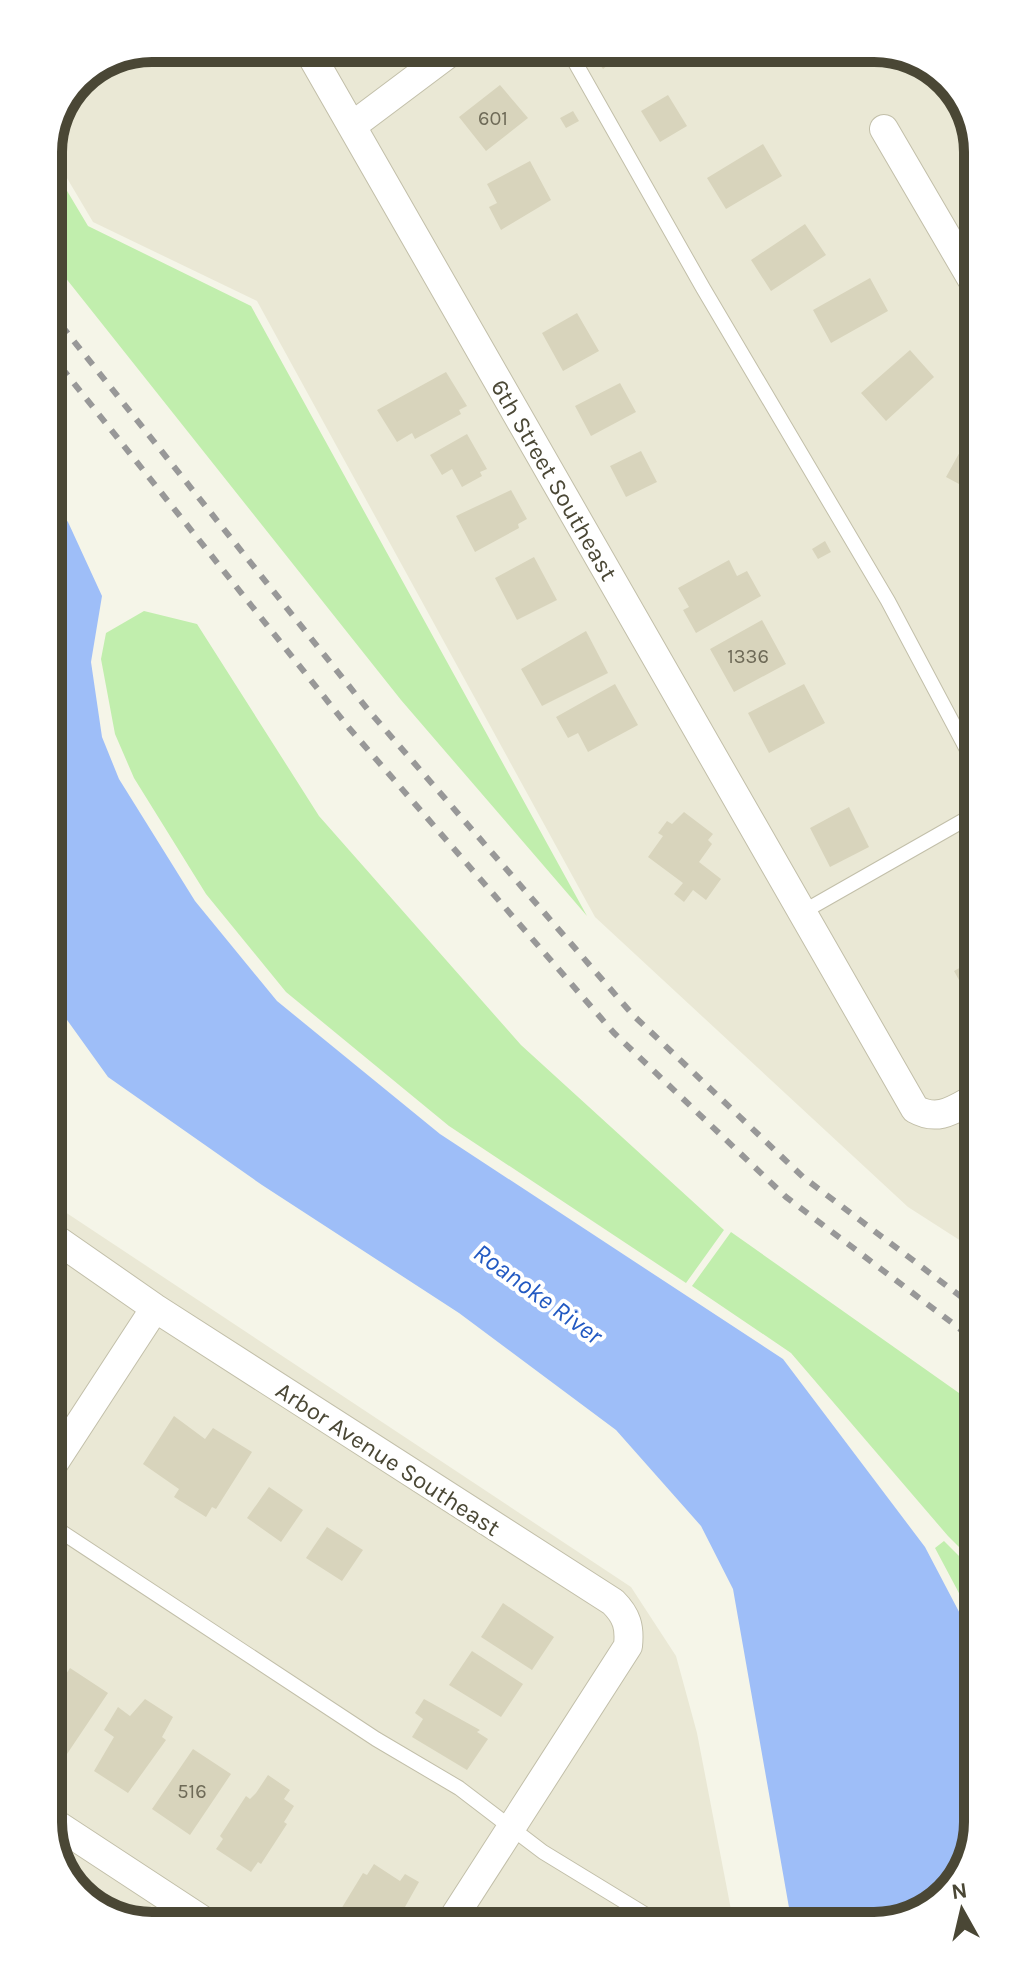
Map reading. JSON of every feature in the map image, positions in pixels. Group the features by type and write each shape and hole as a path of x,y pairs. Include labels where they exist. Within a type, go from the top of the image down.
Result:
{"street":[{"name":"6th Street Southeast","path":"315,62 915,1109 928,1116 942,1116 964,1104"},
{"path":"352,126 437,62"},
{"path":"884,129 964,266"},
{"name":"Arbor Avenue Southeast","path":"62,1243 155,1308 613,1602 623,1612 630,1629 628,1646 584,1719 457,1912"},
{"path":"62,1451 155,1308"},
{"path":"63,1828 190,1912"}],"lane":[{"path":"575,62 703,288 888,601 964,744"},
{"path":"801,913 964,820"},
{"path":"62,1532 376,1739 459,1788 543,1852 641,1912"}],"shaded area":[{"path":"880,62 908,69 938,88 957,118 964,152 964,1243 908,1207 595,917 257,301 93,222 62,170 65,129 77,102 88,88 102,77 135,64"},
{"path":"62,1210 631,1587 676,1656 697,1733 731,1912 146,1912 118,1905 88,1886 69,1856 62,1822"}],"green space":[{"path":"62,182 88,226 251,306 587,916 401,700 62,273"},
{"path":"144,611 197,624 319,816 521,1045 724,1230 686,1283 449,1126 286,992 206,894 134,778 115,734 101,659 106,633"},
{"path":"731,1232 964,1397 964,1552 791,1353 692,1286"},
{"path":"944,1541 964,1561 964,1603 935,1548"}],"water":[{"name":"Roanoke River","path":"62,514 102,596 91,662 102,737 119,779 195,901 277,1001 440,1134 783,1359 925,1547 964,1621 964,1822 959,1851 950,1870 922,1870 922,1898 891,1910 874,1912 790,1912 733,1589 701,1526 616,1430 459,1313 262,1185 108,1077 62,1013"}],"building":[{"path":"598,62 612,62 603,69"},
{"path":"500,85 528,118 486,151 459,117"},
{"path":"668,95 687,126 660,142 641,111"},
{"path":"573,111 579,121 566,128 560,118"},
{"path":"763,144 782,176 726,209 707,178"},
{"path":"530,161 551,200 501,230 489,207 497,203 487,184"},
{"path":"805,224 826,255 771,291 751,260"},
{"path":"870,278 888,311 831,343 813,310"},
{"path":"577,313 599,351 563,371 542,333"},
{"path":"910,350 934,377 886,421 861,393"},
{"path":"446,372 467,406 459,410 461,414 415,439 412,433 397,442 377,410"},
{"path":"620,383 636,412 591,436 575,406"},
{"path":"467,434 487,469 480,472 482,476 462,487 452,469 442,475 430,455"},
{"path":"964,444 964,487 946,477"},
{"path":"641,451 657,482 626,497 610,466"},
{"path":"511,490 527,519 518,524 519,528 475,552 456,516"},
{"path":"825,541 831,552 818,559 812,549"},
{"path":"534,557 557,600 517,620 495,578"},
{"path":"729,560 737,576 747,571 761,596 696,633 683,610 689,607 678,588"},
{"path":"762,620 786,664 734,692 710,649"},
{"path":"586,631 608,673 542,706 521,669"},
{"path":"615,684 638,725 588,752 578,733 568,738 556,717"},
{"path":"804,684 825,723 769,753 748,713"},
{"path":"849,807 869,847 830,867 810,828"},
{"path":"684,812 713,834 708,840 712,844 699,862 721,879 706,900 693,890 684,902 674,894 683,883 648,857 663,836 658,833 667,821 672,824"},
{"path":"964,966 964,989 954,971"},
{"path":"174,1416 205,1439 213,1428 252,1452 216,1509 212,1507 206,1517 174,1497 179,1489 143,1464"},
{"path":"269,1487 303,1510 281,1542 247,1518"},
{"path":"327,1527 363,1550 342,1581 306,1558"},
{"path":"503,1603 554,1637 532,1670 481,1637"},
{"path":"472,1651 523,1684 501,1717 449,1685"},
{"path":"70,1668 108,1693 67,1754 62,1751 62,1680"},
{"path":"145,1699 173,1717 162,1737 166,1740 128,1793 94,1771 114,1737 104,1730 118,1707 130,1716"},
{"path":"424,1699 480,1730 477,1732 488,1739 467,1770 412,1737 423,1719 415,1713"},
{"path":"193,1749 231,1774 190,1835 152,1809"},
{"path":"268,1775 290,1790 284,1799 294,1806 284,1822 287,1824 261,1864 258,1862 251,1872 216,1849 223,1839 220,1836 246,1796 250,1799"},
{"path":"374,1864 400,1881 405,1874 419,1882 402,1912 339,1912 363,1873 367,1875"}],"railway":[{"path":"62,326 369,711 633,1015 803,1177 964,1299"},
{"path":"62,368 349,728 614,1033 786,1197 964,1332"}]}
